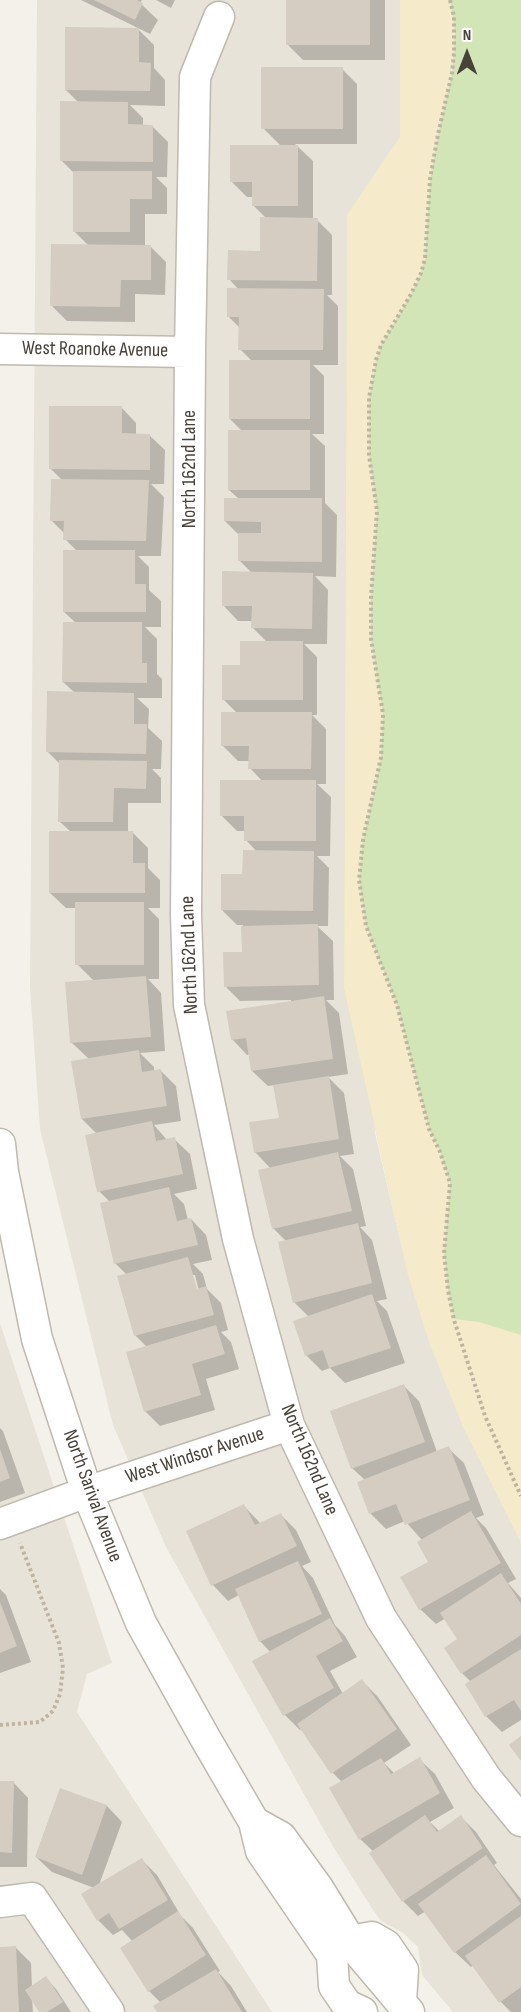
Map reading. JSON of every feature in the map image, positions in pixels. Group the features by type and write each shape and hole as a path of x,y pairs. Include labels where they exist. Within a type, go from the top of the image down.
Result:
{"street":[{"name":"North 162nd Lane","path":"219,17 195,77 190,352 189,767 186,915 189,1005 238,1239 289,1425 381,1618 486,1778 521,1821"},
{"name":"West Roanoke Avenue","path":"0,349 190,352"},
{"name":"North Sarival Avenue","path":"0,1144 3,1172 37,1339 87,1492 141,1623 254,1822 261,1851 308,1895 341,1948 334,1986 347,2005 362,2012"},
{"name":"West Windsor Avenue","path":"5,1522 87,1492 289,1425"},
{"path":"0,1902 32,1898 109,2012"},
{"path":"341,1948 372,1937 386,1945 403,1970 405,2007"}],"path":[{"path":"450,0 454,17 454,53 430,179 425,259 411,294 381,345 374,368 369,399 369,455 377,512 371,596 371,639 383,714 381,757 363,840 359,880 366,926 398,1005 429,1130 440,1152 450,1183 444,1253 454,1320 484,1416 521,1496"},
{"path":"0,1725 39,1722 53,1711 60,1694 63,1668 59,1643 48,1613 5,1522"}],"shaded area":[{"path":"37,0 400,0 400,137 347,215 375,1133 408,1275 429,1342 464,1429 521,1543 521,2012 453,2012 422,1975 418,1947 403,1933 381,1921 371,1907 334,1848 166,1547 113,1425 40,1129 30,988"},
{"path":"0,1323 112,1663 87,1674 77,1712 272,2012 0,2012"}],"green space":[{"path":"400,0 521,0 521,1543 464,1429 429,1342 408,1275 344,989 347,215 400,137"}],"sand":[{"path":"400,0 450,0 455,33 452,73 430,179 425,259 411,294 381,345 369,398 369,455 377,511 371,596 371,639 383,714 381,757 363,840 359,880 366,926 397,1005 429,1129 440,1152 450,1183 444,1253 454,1319 479,1322 521,1335 521,1543 464,1429 429,1342 408,1275 344,989 347,215 400,137"}],"building":[{"path":"94,0 137,0 143,3 135,20"},
{"path":"286,0 370,0 370,45 286,45"},
{"path":"65,27 139,28 139,62 151,63 150,91 65,90"},
{"path":"261,67 343,67 343,129 261,129"},
{"path":"60,101 128,102 128,124 153,125 153,162 60,161"},
{"path":"230,145 298,145 298,206 252,206 252,182 230,182"},
{"path":"73,171 152,171 152,199 130,199 130,232 73,232"},
{"path":"260,217 318,218 317,281 227,280 228,250 260,251"},
{"path":"51,244 151,245 151,280 121,280 120,307 50,306"},
{"path":"227,288 324,289 323,350 238,350 239,317 227,317"},
{"path":"229,360 310,360 310,419 229,419"},
{"path":"49,406 122,406 122,433 150,434 150,470 49,469"},
{"path":"228,430 310,430 310,490 228,490"},
{"path":"51,479 149,480 146,541 63,540 64,521 50,521"},
{"path":"224,498 322,498 322,562 238,561 238,533 261,533 261,522 224,521"},
{"path":"63,550 135,550 135,584 146,584 146,612 63,612"},
{"path":"222,571 313,573 312,629 251,628 252,606 222,606"},
{"path":"63,622 142,622 142,663 147,663 147,683 62,682"},
{"path":"240,641 303,641 303,700 222,700 222,665 240,665"},
{"path":"47,691 134,693 134,724 147,724 146,754 46,752"},
{"path":"221,712 312,712 311,769 248,769 249,746 221,746"},
{"path":"59,760 147,761 146,789 114,788 113,822 58,822"},
{"path":"220,780 316,780 316,841 244,841 244,816 220,816"},
{"path":"49,831 133,831 133,863 145,863 145,893 49,893"},
{"path":"243,850 314,851 313,911 221,910 221,874 242,874"},
{"path":"75,902 144,902 144,965 75,965"},
{"path":"318,924 319,985 224,987 223,952 242,952 241,926"},
{"path":"146,976 151,1037 70,1043 65,982"},
{"path":"324,996 333,1059 251,1071 246,1038 231,1040 226,1011"},
{"path":"139,1050 142,1072 161,1069 167,1106 81,1119 71,1061"},
{"path":"329,1076 339,1139 254,1153 249,1122 279,1118 273,1085"},
{"path":"152,1121 156,1141 175,1137 183,1174 97,1192 85,1135"},
{"path":"338,1152 352,1211 272,1229 258,1170"},
{"path":"169,1187 177,1221 191,1218 198,1245 114,1264 100,1203"},
{"path":"358,1223 372,1283 293,1303 278,1242"},
{"path":"188,1257 197,1289 206,1286 214,1315 134,1336 117,1276"},
{"path":"372,1294 391,1348 329,1368 323,1350 305,1356 293,1321"},
{"path":"216,1325 225,1354 192,1364 201,1395 144,1412 126,1352"},
{"path":"404,1384 425,1442 351,1469 330,1411"},
{"path":"449,1446 470,1500 405,1525 396,1504 369,1514 357,1482"},
{"path":"0,1449 10,1478 0,1482"},
{"path":"244,1504 255,1525 281,1513 297,1546 211,1586 186,1531"},
{"path":"471,1511 501,1563 419,1610 400,1577 428,1562 417,1542"},
{"path":"298,1561 322,1614 259,1642 235,1589"},
{"path":"501,1573 521,1604 521,1635 461,1674 444,1648 457,1639 440,1613"},
{"path":"0,1602 17,1646 0,1653"},
{"path":"330,1618 343,1641 316,1656 334,1688 283,1716 252,1661"},
{"path":"521,1649 521,1711 514,1700 485,1717 465,1684"},
{"path":"362,1679 397,1729 331,1774 297,1724"},
{"path":"521,1736 521,1761 509,1745"},
{"path":"420,1757 440,1793 359,1840 329,1788 381,1758 391,1774"},
{"path":"0,1781 14,1781 12,1853 0,1852"},
{"path":"60,1788 107,1805 82,1875 35,1857"},
{"path":"425,1815 437,1832 461,1815 483,1848 402,1902 369,1853"},
{"path":"486,1855 521,1904 454,1953 418,1904"},
{"path":"142,1858 168,1900 119,1929 109,1913 97,1921 81,1894"},
{"path":"178,1911 206,1955 148,1992 120,1948"},
{"path":"521,1916 521,1987 499,2003 465,1956"},
{"path":"16,1946 19,2012 0,2012 0,1947"},
{"path":"216,1969 242,2012 157,2012 153,2006"},
{"path":"46,1976 63,2002 47,2012 39,2012 25,1990"}]}
